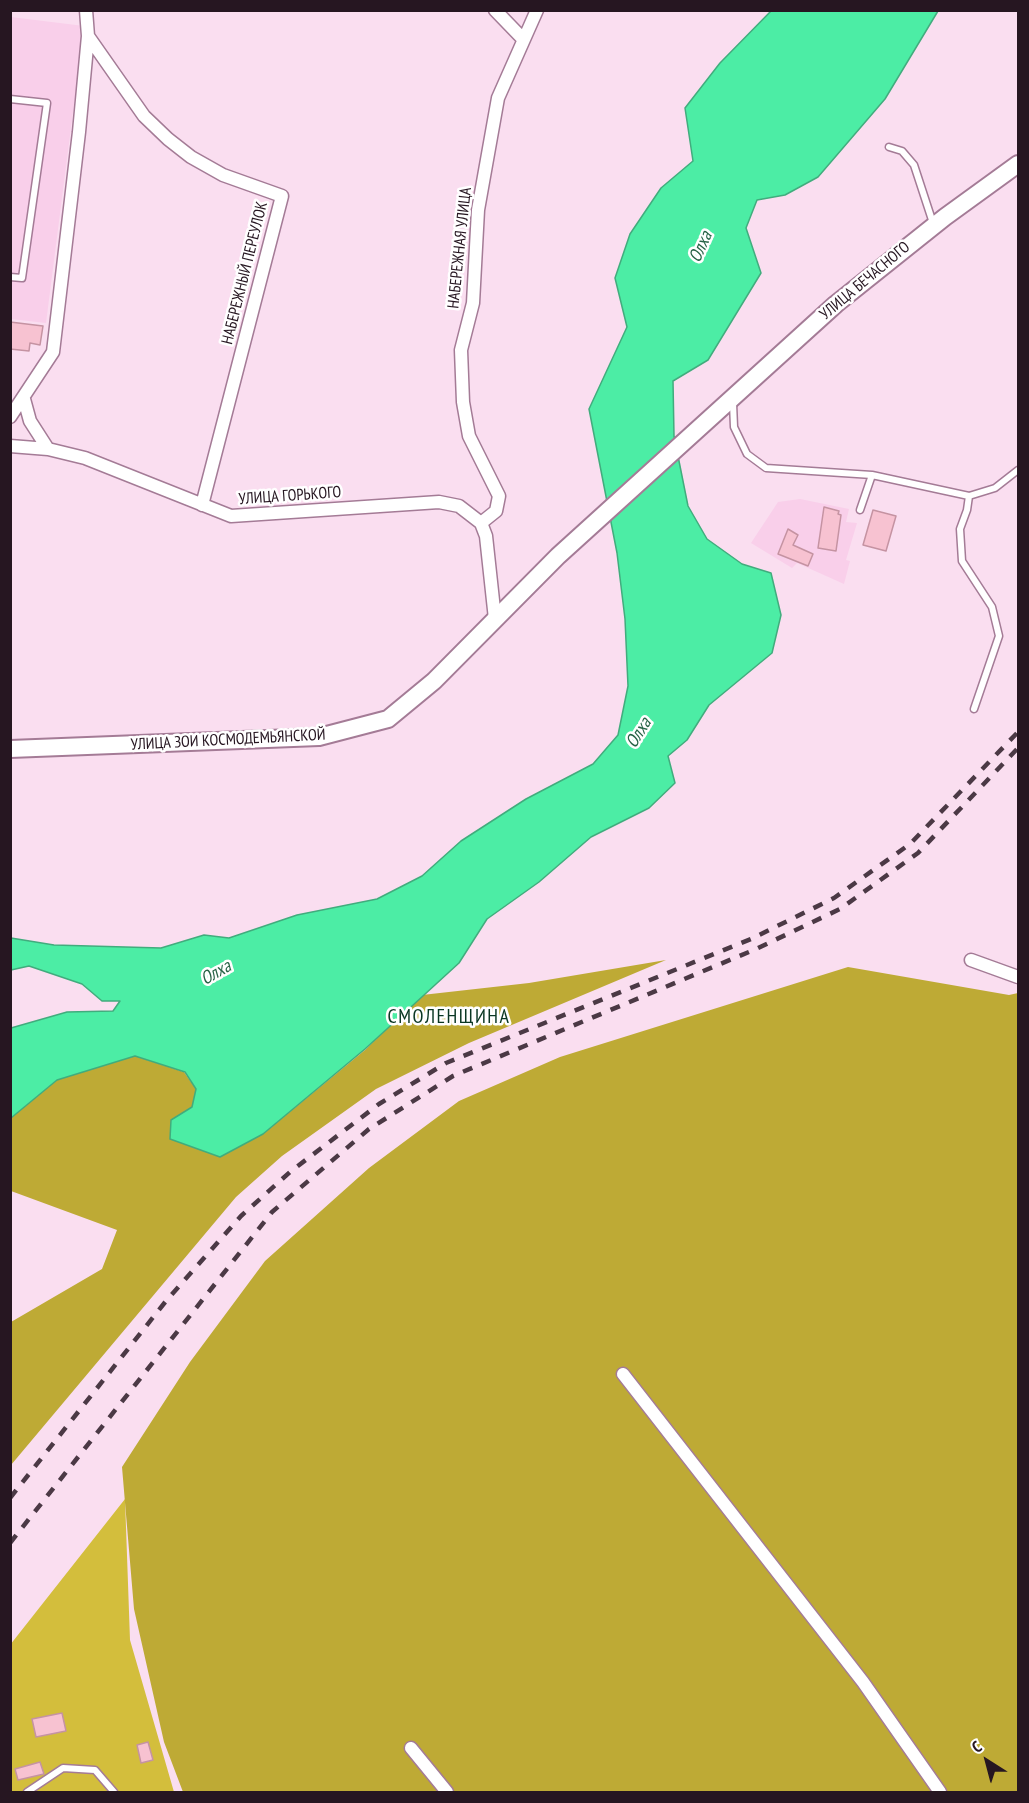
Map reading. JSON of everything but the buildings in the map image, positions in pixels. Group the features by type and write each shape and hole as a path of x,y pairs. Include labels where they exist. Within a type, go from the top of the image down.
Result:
{"main road":[{"name":"УЛИЦА БЕЧАСНОГО","path":"558,556 836,304 933,226 1017,168"},
{"name":"УЛИЦА ЗОИ КОСМОДЕМЬЯНСКОЙ","path":"10,749 319,737 388,719 413,701 558,556"}],"street":[{"path":"10,417 53,352 88,36 86,10"},
{"path":"495,10 523,39"},
{"name":"НАБЕРЕЖНАЯ УЛИЦА","path":"481,523 496,511 499,496 469,436 463,402 461,350 473,303 478,210 498,98 537,10"},
{"name":"НАБЕРЕЖНЫЙ ПЕРЕУЛОК","path":"88,36 144,116 168,139 191,157 223,175 282,196 202,505"},
{"path":"24,399 30,421 48,449"},
{"name":"УЛИЦА ГОРЬКОГО","path":"10,446 48,449 85,458 231,516 439,502 459,506 481,523"},
{"path":"481,523 486,536 495,619"},
{"path":"971,960 1018,977"},
{"path":"623,1374 862,1683 940,1792"},
{"path":"411,1748 447,1792"}],"lane":[{"path":"10,99 47,103 22,278 10,277"},
{"path":"889,147 902,151 914,165 933,226"},
{"path":"732,396 734,427 747,454 766,468 872,475 969,496 995,488 1018,470"},
{"path":"860,510 872,475"},
{"path":"969,496 960,529 962,561 992,607 999,636 974,709"},
{"path":"27,1792 63,1768 95,1770 114,1792"}],"shaded area":[{"path":"11,17 84,26 46,323 11,319"},
{"path":"800,499 849,509 846,522 857,523 846,560 850,561 844,584 797,563 792,568 751,543 778,502"},
{"path":"666,960 469,1043 376,1089 282,1156 236,1197 11,1465 11,1322 102,1269 117,1230 11,1191 11,1118 57,1080 135,1056 184,1072 196,1089 192,1107 171,1120 220,1157 263,1134 365,1050 422,995 529,983"},
{"path":"848,967 1009,995 1018,993 1018,1792 183,1792 164,1742 134,1609 122,1467 190,1362 265,1261 369,1168 459,1101 560,1057"},
{"path":"125,1499 130,1640 174,1792 11,1792 10,1645"}],"water":[{"name":"Олха","path":"771,11 938,11 885,99 818,177 785,195 757,200 746,228 761,273 708,360 673,381 674,436 688,506 707,539 742,564 771,573 781,615 772,653 709,705 687,740 668,756 675,783 649,808 591,837 539,882 487,919 459,963 365,1049 263,1134 220,1157 170,1139 171,1120 192,1107 196,1089 185,1072 135,1056 57,1080 11,1118 11,1028 67,1012 113,1011 120,1001 102,1001 82,984 29,966 11,970 11,938 54,945 161,948 204,935 229,938 297,915 377,899 422,876 461,841 526,799 593,764 618,735 628,686 625,619 617,553 589,409 627,327 615,278 630,234 661,188 693,161 685,108 720,63"}],"railway":[{"path":"10,1498 166,1301 241,1216 290,1172 379,1104 446,1063 751,939 834,898 910,844 1018,732"},
{"path":"10,1543 272,1212 369,1129 453,1076 756,949 840,909 918,853 1018,748"}],"district":[{"name":"СМОЛЕНЩИНА","path":"449,1017"}]}
